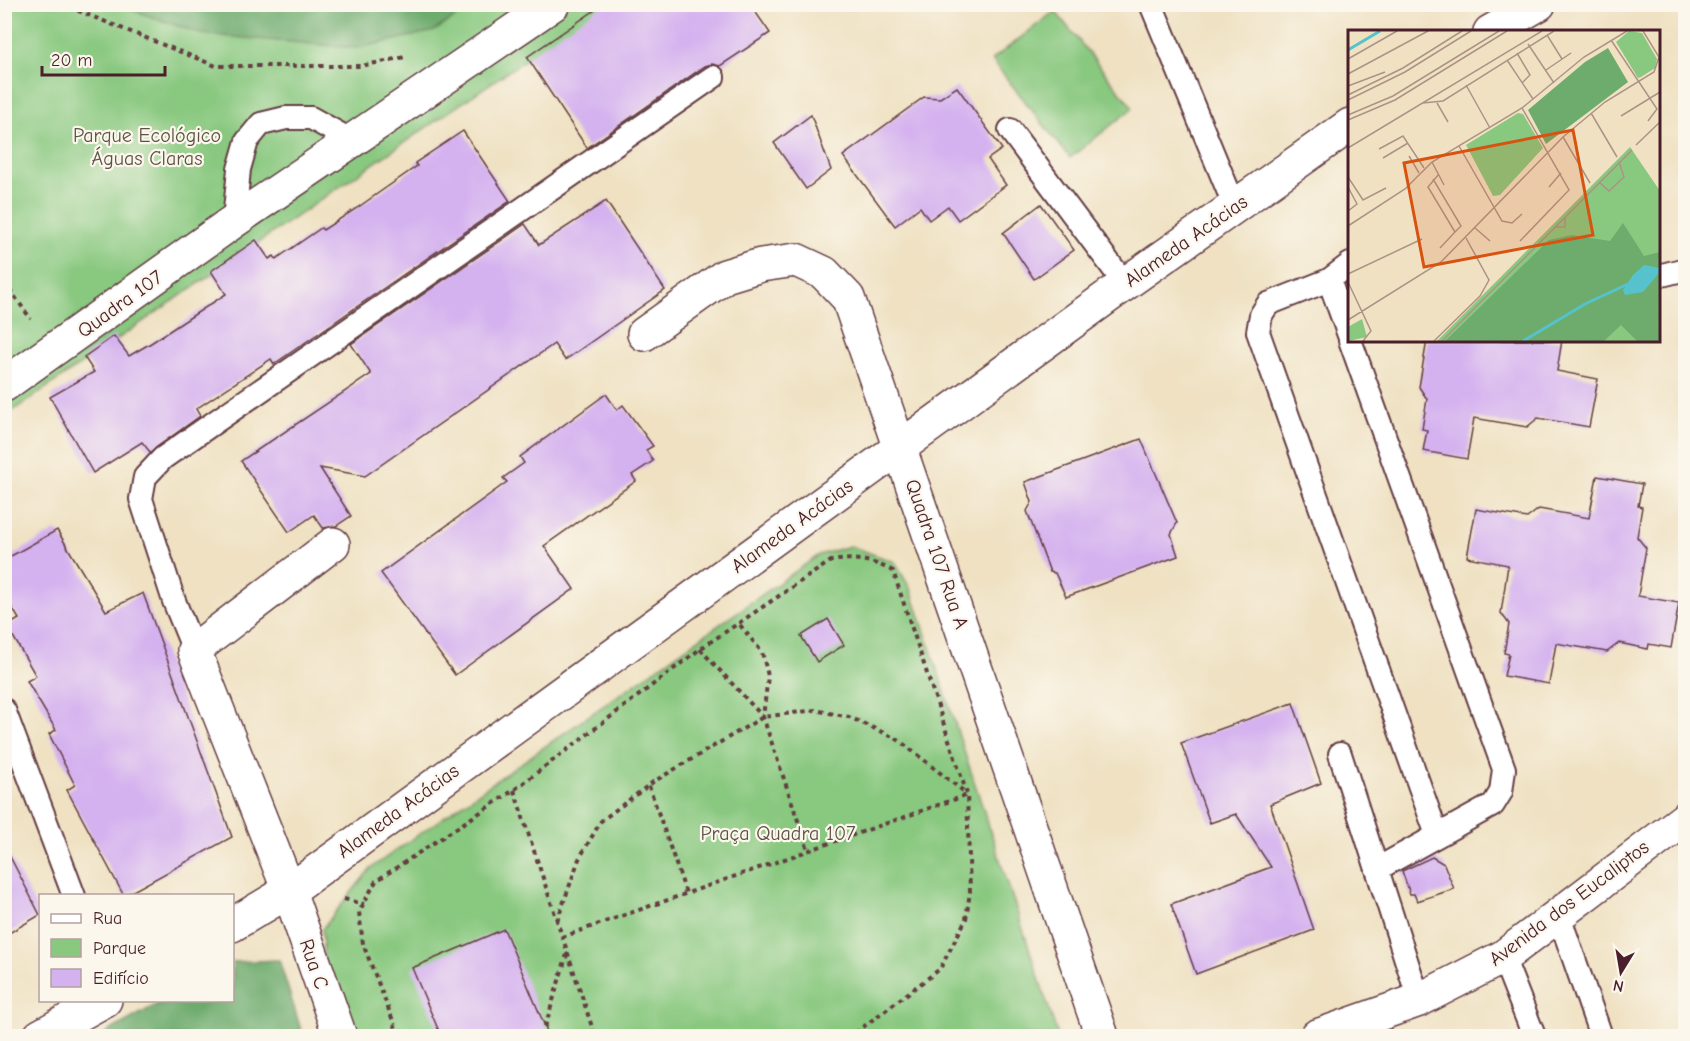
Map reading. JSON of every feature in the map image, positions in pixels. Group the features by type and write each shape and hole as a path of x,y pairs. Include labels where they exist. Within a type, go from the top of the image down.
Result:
{"street":[{"name":"Quadra 107","path":"4,385 234,221 553,4"},
{"path":"1494,30 1539,4"},
{"name":"Alameda Acácias","path":"234,924 289,891 1125,284 1348,125"},
{"name":"Quadra 107 Rua A","path":"644,334 725,276 761,265 796,260 824,273 848,298 1102,1036"},
{"path":"194,650 333,544"},
{"name":"Rua C","path":"194,650 289,891 340,1036"},
{"name":"Avenida dos Eucaliptos","path":"1317,1036 1419,1000 1503,957 1559,916 1663,832 1686,818"},
{"path":"40,1036 101,1002"}],"lane":[{"path":"1151,4 1235,207"},
{"path":"194,650 174,601 141,499 145,477 173,451 713,77"},
{"path":"234,221 238,169 247,141 261,124 286,118 311,118 352,141"},
{"path":"1010,130 1125,284"},
{"path":"1348,266 1329,280 1268,304 1261,315 1258,332 1437,835"},
{"path":"1662,275 1686,269"},
{"path":"1329,280 1348,333"},
{"path":"1351,342 1504,769 1501,792 1493,805 1377,868"},
{"path":"4,710 73,894"},
{"path":"1340,754 1419,1000"},
{"path":"1559,916 1601,1036"},
{"path":"1503,957 1534,1036"}],"path":[{"path":"61,4 216,66 361,66 415,55"},
{"path":"4,282 53,352"},
{"path":"399,1036 363,944 359,912 376,880 514,790 700,649 740,625 831,561 854,557 877,563 892,571 967,794 970,892 966,919 954,946 940,969 851,1036"},
{"path":"740,625 762,652 768,676 763,717"},
{"path":"700,649 763,717 808,850"},
{"path":"557,921 579,859 601,821 649,786 763,717 815,710 849,717 897,739 967,794"},
{"path":"649,786 686,893"},
{"path":"514,790 595,1036"},
{"path":"562,937 967,794"},
{"path":"545,1027 567,954"}],"green space":[{"name":"Parque Ecológico Águas Claras","path":"5,5 605,5 5,416"},
{"path":"118,5 474,5 434,31 358,48 201,34"},
{"path":"1055,11 1133,108 1070,158 992,60"},
{"name":"Praça Quadra 107","path":"850,546 895,562 911,590 1058,1036 350,1036 324,963 322,929 371,868 819,555"},
{"path":"279,960 303,1036 100,1036 161,1002 234,1002 234,962"}],"building":[{"path":"604,4 750,4 770,33 720,66 712,64 705,66 587,148 527,57"},
{"path":"957,87 1002,149 988,159 1006,185 958,220 948,206 929,220 920,207 895,226 843,156 924,97 940,98"},
{"path":"811,115 831,170 806,189 774,143"},
{"path":"463,131 510,201 274,364 271,359 196,409 200,416 150,452 142,442 93,473 50,397 94,372 84,357 114,336 129,356 151,343 226,294 211,271 256,240 269,259 274,256 276,259 321,228 323,230 357,208 417,166 415,163"},
{"path":"606,201 665,290 565,360 554,344 365,476 320,468 351,516 336,526 323,528 314,515 289,532 241,461 371,374 351,344 525,224 539,245"},
{"path":"1041,204 1074,250 1034,279 1003,233"},
{"path":"1427,342 1562,342 1557,371 1598,379 1589,427 1538,418 1527,427 1474,418 1467,459 1423,451 1427,430 1422,429 1427,399 1419,387"},
{"path":"606,394 617,410 623,405 653,446 646,450 653,461 632,475 636,481 544,546 574,589 455,675 381,573 507,482 503,478 524,463 520,457"},
{"path":"1141,439 1177,523 1171,534 1178,556 1066,597 1055,573 1050,572 1027,511 1032,502 1025,482"},
{"path":"1597,476 1642,484 1638,506 1642,507 1637,537 1646,548 1638,596 1679,603 1671,648 1649,644 1648,649 1619,643 1607,652 1556,643 1549,684 1504,676 1509,654 1504,653 1509,624 1501,613 1508,565 1467,557 1476,509 1527,518 1539,509 1589,518"},
{"path":"57,530 106,611 143,593 232,837 128,894 123,894 67,790 75,785 49,734 56,730 27,681 36,676 7,626 19,619 4,594 4,560"},
{"path":"828,619 844,645 817,662 801,636"},
{"path":"1293,703 1321,783 1270,804 1314,930 1196,974 1171,904 1271,867 1236,814 1210,823 1181,743"},
{"path":"4,845 39,916 4,936"},
{"path":"1432,857 1444,864 1454,889 1417,901 1414,894 1410,894 1402,871"},
{"path":"504,929 549,1036 441,1036 412,968"}]}
